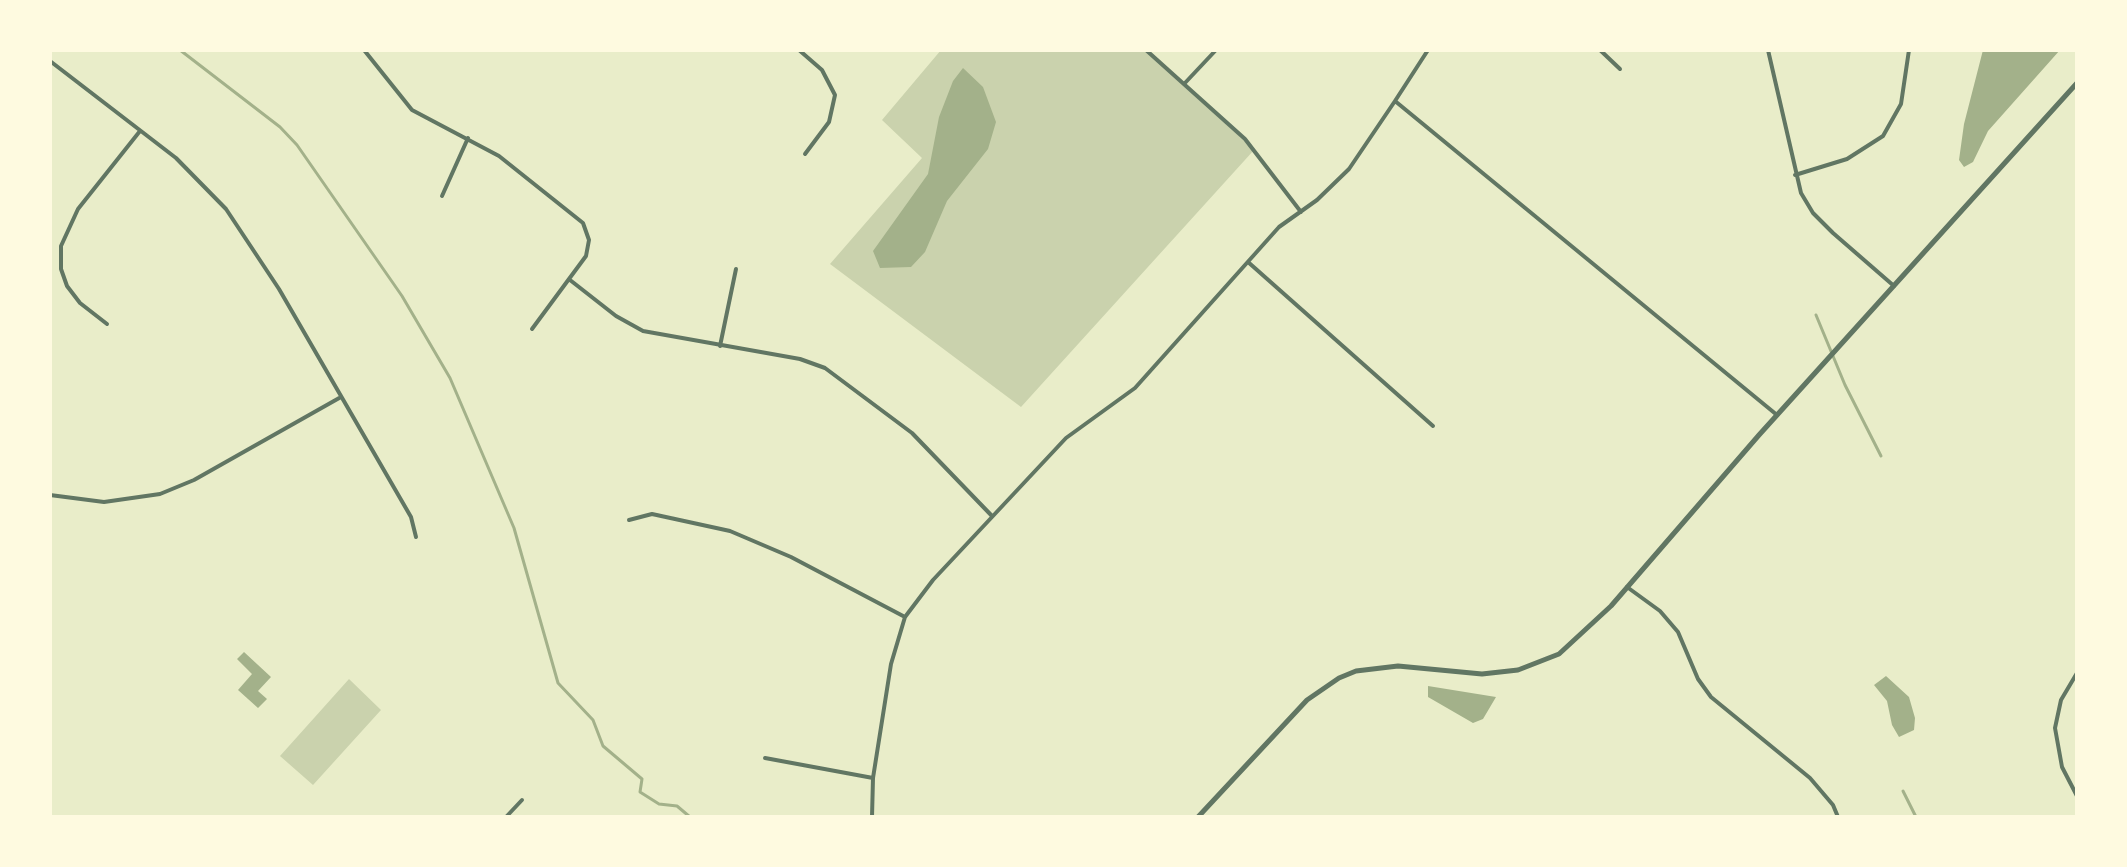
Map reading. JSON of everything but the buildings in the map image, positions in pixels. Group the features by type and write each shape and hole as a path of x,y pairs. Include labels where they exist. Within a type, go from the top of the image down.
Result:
{"street":[{"path":"364,50 412,110 499,156 583,223 588,248 570,280 532,329"},
{"path":"799,50 822,70 835,95 829,122 805,154"},
{"path":"1146,50 1245,139 1301,212"},
{"path":"1184,84 1216,50"},
{"path":"872,817 873,778 891,664 905,617 933,580 1066,438 1135,388 1279,227 1301,212 1349,169 1428,50"},
{"path":"1600,50 1620,69"},
{"path":"1768,50 1795,175 1813,213 1894,286"},
{"path":"1795,175 1847,159 1883,136 1901,104 1909,50"},
{"path":"50,61 201,181 244,232 411,517 416,537"},
{"path":"1198,817 1307,700 1339,678 1356,671 1398,666 1482,674 1518,670 1559,654 1627,587 1777,415 2077,83"},
{"path":"1395,101 1777,415"},
{"path":"107,324 80,303 67,286 61,269 61,246 68,224 78,209 140,130"},
{"path":"442,196 468,138"},
{"path":"1248,262 1433,426"},
{"path":"720,346 736,269"},
{"path":"570,280 616,316 643,331 800,359 834,374 912,433 992,516"},
{"path":"50,495 104,502 160,494 194,480 341,397"},
{"path":"629,520 652,514 730,531 791,557 905,617"},
{"path":"1627,587 1660,611 1678,632 1698,679 1711,697 1810,778 1833,805 1838,817"},
{"path":"2077,673 2061,700 2055,728 2062,767 2077,796"},
{"path":"765,758 873,778"},
{"path":"506,817 522,800"}],"shaded area":[{"path":"941,50 1146,50 1254,150 1021,407 830,264 922,158 882,120"},
{"path":"1983,50 2060,50 1988,131 1973,162 1964,167 1959,160 1964,124"},
{"path":"963,68 983,87 996,122 988,149 947,201 925,252 911,267 880,268 873,251 928,174 939,117 953,81"},
{"path":"244,652 271,677 258,691 267,699 258,708 238,690 252,674 237,659"},
{"path":"1886,676 1909,697 1915,718 1914,730 1899,737 1892,725 1887,701 1874,685"},
{"path":"349,679 381,710 313,785 280,756"},
{"path":"1428,686 1496,697 1483,719 1473,723 1428,697"}],"waterway":[{"path":"180,50 280,127 297,145 402,296 450,378 514,528 558,683 593,720 603,746 642,779 640,792 659,804 677,806 690,817"},
{"path":"1816,315 1845,385 1881,456"},
{"path":"1903,791 1916,817"}]}
